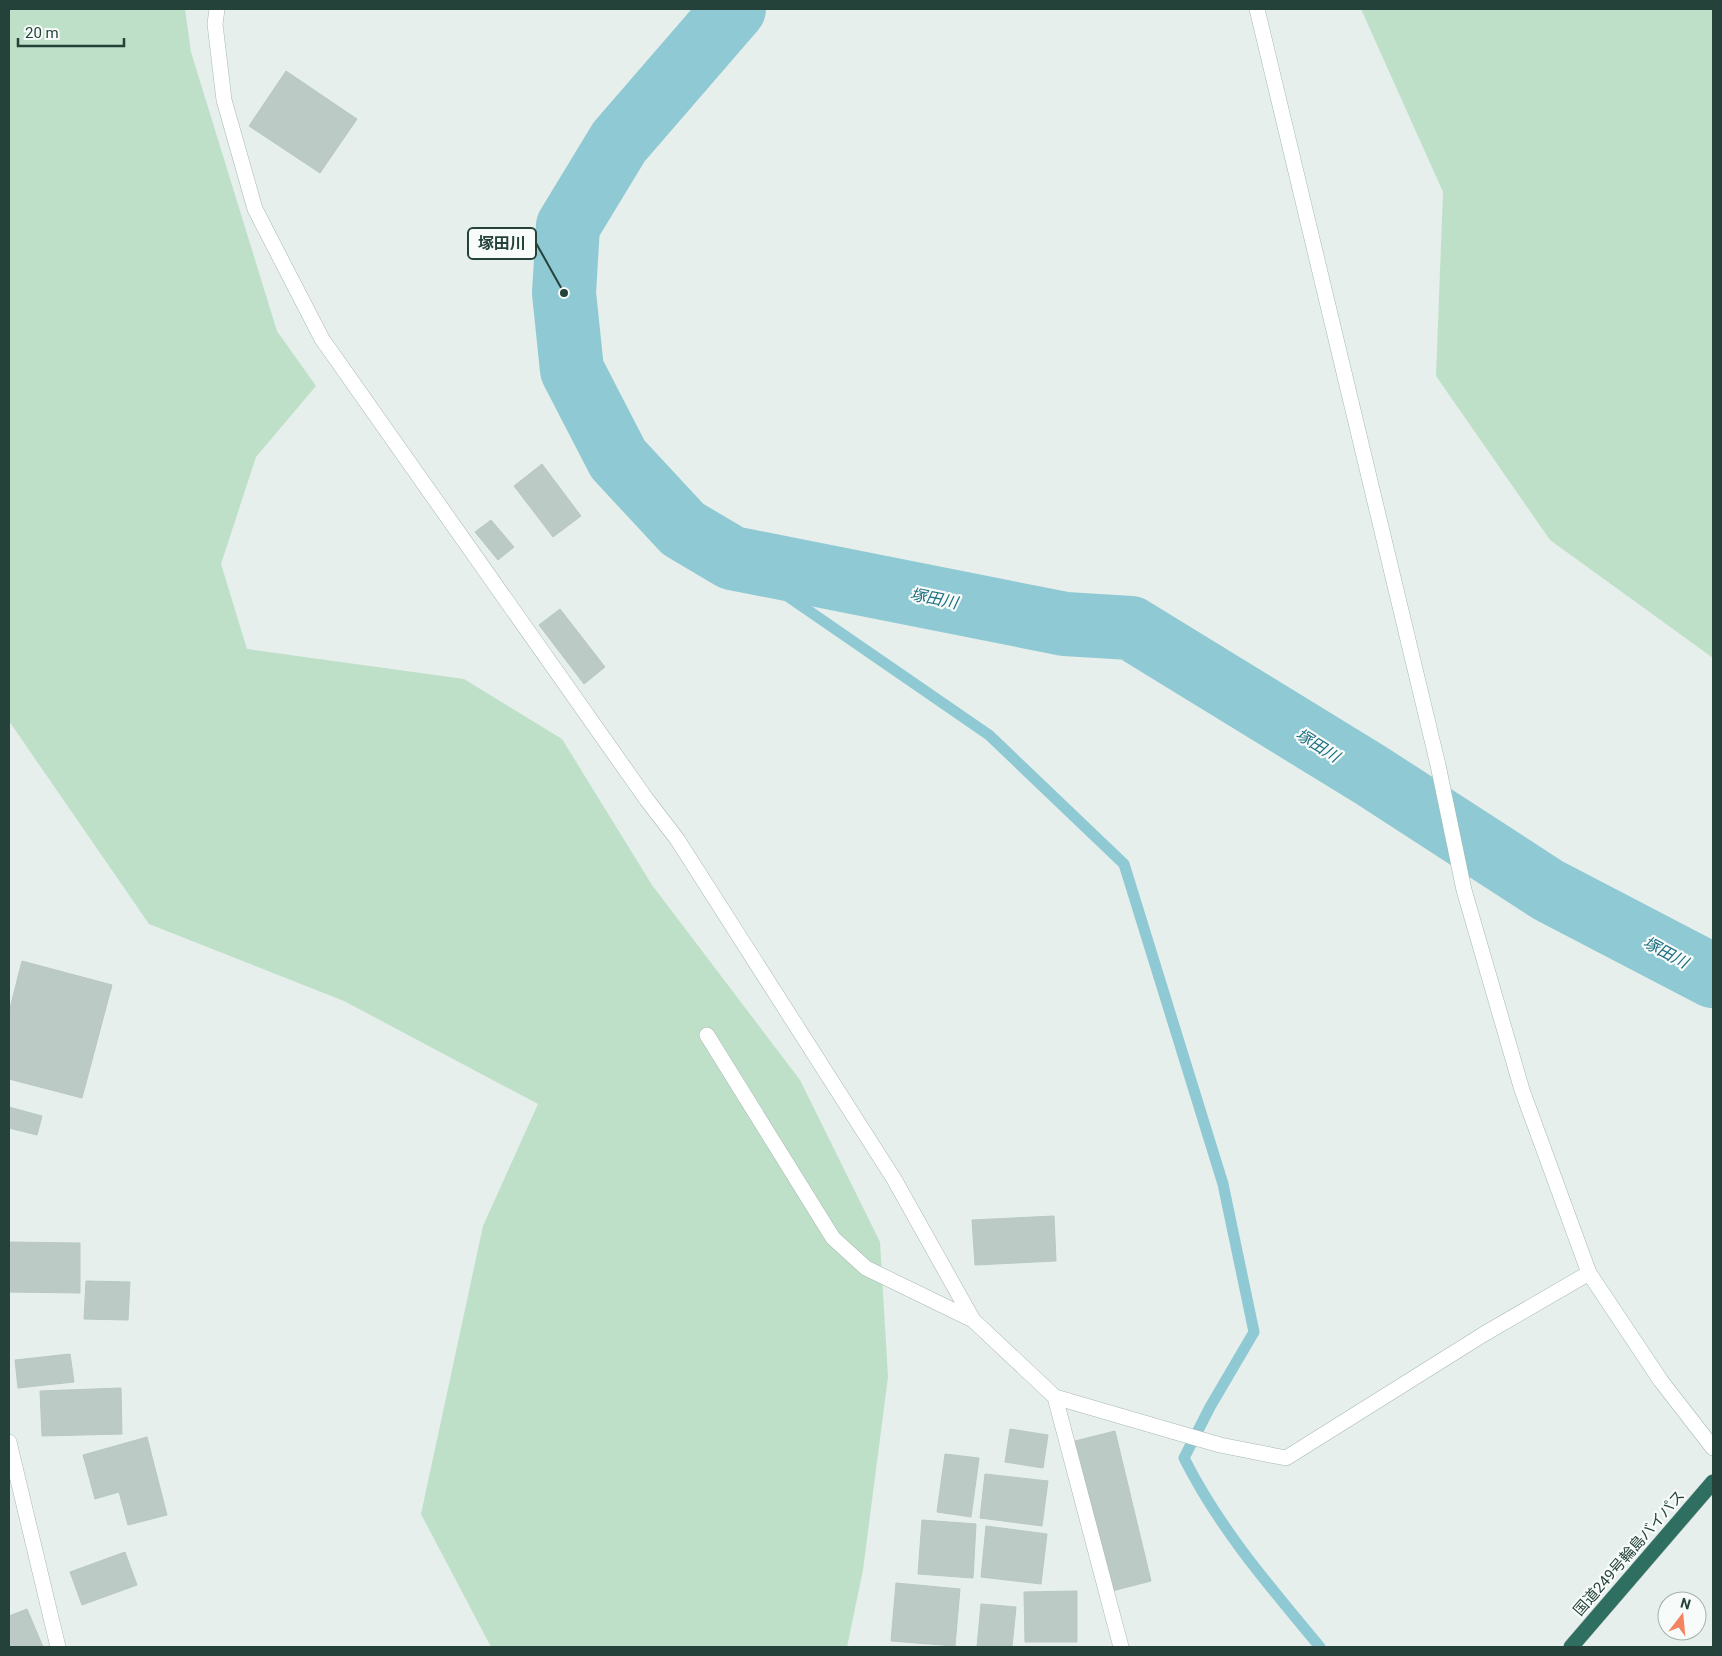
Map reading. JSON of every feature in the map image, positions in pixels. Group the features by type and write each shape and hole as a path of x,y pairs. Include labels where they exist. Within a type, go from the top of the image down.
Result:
{"highway":[{"name":"国道249号輪島バイパス","path":"1571,1647 1713,1482"}],"street":[{"path":"216,9 215,24 224,100 255,209 322,339 635,784 677,840 894,1179 973,1320"},
{"path":"1257,9 1438,765 1464,890 1522,1090 1589,1273 1660,1380 1713,1448"},
{"path":"707,1035 833,1238 866,1268 973,1320 1055,1397 1220,1446 1286,1458 1484,1334 1589,1273"},
{"path":"1055,1397 1120,1647"},
{"path":"9,1442 58,1647"}],"green space":[{"path":"9,9 185,9 191,52 277,331 316,386 256,457 221,564 247,649 464,679 562,739 652,885 800,1080 880,1242 888,1377 863,1570 847,1647 491,1647 421,1514 483,1226 538,1104 344,1001 149,924 9,721"},
{"path":"1361,9 1713,9 1713,658 1550,540 1436,376 1443,192"}],"building":[{"path":"286,71 357,119 320,173 249,126"},
{"path":"542,464 581,516 553,537 514,486"},
{"path":"491,520 514,547 498,560 475,532"},
{"path":"560,609 605,667 584,684 539,625"},
{"path":"22,961 112,985 82,1098 9,1079 9,1012"},
{"path":"9,1107 42,1116 37,1135 9,1128"},
{"path":"1054,1216 1056,1261 975,1265 972,1220"},
{"path":"9,1242 80,1243 80,1293 9,1292"},
{"path":"86,1281 130,1282 128,1320 84,1319"},
{"path":"70,1354 74,1382 18,1388 15,1360"},
{"path":"121,1388 122,1434 42,1436 40,1391"},
{"path":"1010,1429 1048,1435 1043,1468 1005,1462"},
{"path":"1115,1431 1151,1581 1112,1591 1075,1441"},
{"path":"147,1437 167,1515 128,1525 119,1492 95,1499 83,1455"},
{"path":"945,1454 979,1458 971,1517 937,1512"},
{"path":"985,1474 1048,1481 1042,1526 980,1518"},
{"path":"922,1520 976,1524 973,1578 918,1574"},
{"path":"986,1526 1047,1534 1041,1584 981,1577"},
{"path":"125,1552 137,1585 82,1605 70,1572"},
{"path":"896,1583 960,1589 955,1646 891,1641"},
{"path":"1077,1591 1077,1642 1025,1642 1024,1592"},
{"path":"981,1604 1016,1607 1012,1647 977,1647"},
{"path":"27,1609 43,1647 9,1647 9,1616"}],"waterway":[{"name":"塚田川","path":"734,9 619,142 568,226 564,293 572,370 618,459 683,529 732,558 1065,624 1131,628 1369,774 1548,890 1713,976"},
{"path":"732,558 989,735 1124,864 1223,1184 1254,1332 1210,1407 1184,1458 1229,1533 1320,1647"}],"place":[{"name":"塚田川","path":"564,293"}]}
